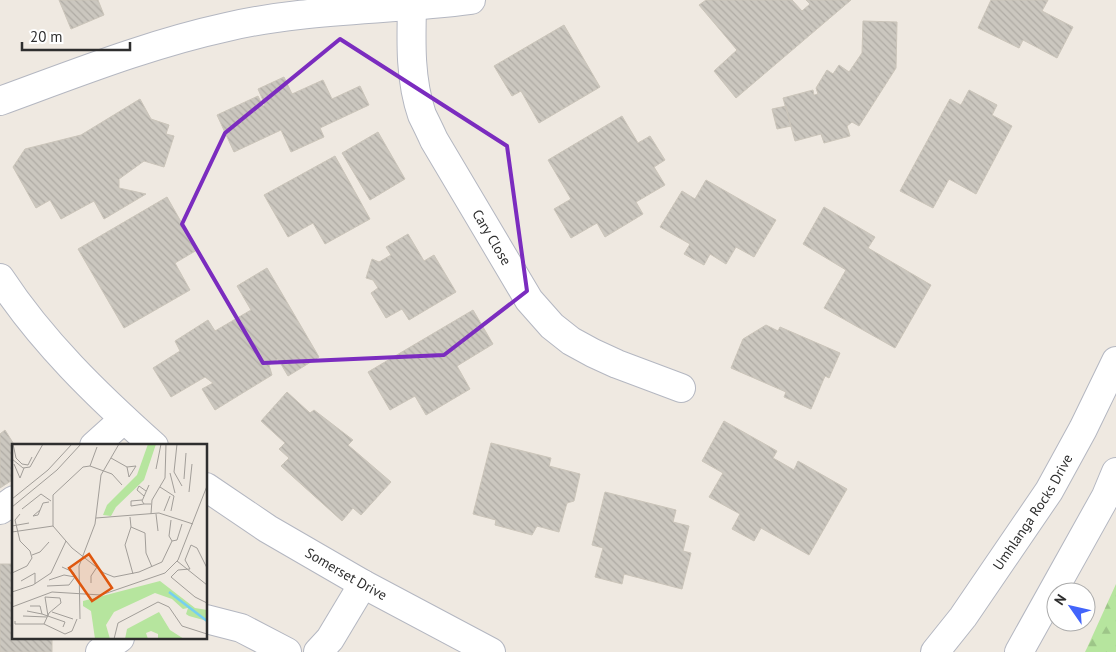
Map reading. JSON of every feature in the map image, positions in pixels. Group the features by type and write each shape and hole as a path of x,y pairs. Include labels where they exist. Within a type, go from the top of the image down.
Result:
{"street":[{"path":"0,101 114,60 227,26 286,16 344,10 412,7 471,0"},
{"name":"Cary Close","path":"412,7 410,46 413,72 422,114 434,140 529,300 552,326 571,341 617,364 680,388"},
{"path":"0,278 20,308 55,349 101,397 152,444"},
{"name":"Umhlanga Rocks Drive","path":"935,652 963,617 1049,491 1083,429 1116,361"},
{"path":"96,444 124,419"},
{"path":"1019,652 1106,496 1116,472"},
{"name":"Somerset Drive","path":"208,488 268,529 363,584 491,652"},
{"path":"0,510 12,501"},
{"path":"324,645 363,584"},
{"path":"208,620 241,628 287,652"},
{"path":"100,652 117,640"}],"highlighted area":[{"path":"340,39 507,146 527,291 444,355 263,363 182,224 225,133"}],"green space":[{"path":"1116,584 1116,652 1085,652 1094,632 1096,632"}],"building":[{"path":"59,0 98,0 104,15 71,29"},
{"path":"706,0 792,0 802,11 810,4 806,0 851,0 736,98 714,71 737,50 699,5"},
{"path":"991,0 1048,0 1042,11 1073,27 1057,58 1023,40 1019,48 978,28"},
{"path":"863,21 897,22 896,68 859,126 852,122 847,126 850,136 824,143 821,134 795,141 783,98 813,90 814,95 818,94 816,88 827,70 833,74 839,65 849,72 862,53"},
{"path":"564,25 600,87 539,123 521,91 512,96 494,66"},
{"path":"284,77 292,94 323,80 332,99 360,86 369,105 320,128 324,137 291,152 281,130 234,152 217,115 258,96 263,106 265,105 258,89"},
{"path":"969,90 997,105 992,115 1012,126 976,194 949,179 933,208 900,191 950,99 961,105"},
{"path":"140,99 151,119 169,125 166,134 174,136 164,167 144,161 119,179 119,188 146,194 104,219 94,201 61,219 50,200 36,208 13,167 25,149 81,135"},
{"path":"786,106 791,126 777,129 772,109"},
{"path":"622,116 638,143 650,136 665,160 654,167 665,185 636,202 643,214 605,237 597,223 571,238 554,209 571,199 548,160"},
{"path":"378,132 405,179 370,200 342,153"},
{"path":"335,156 370,219 325,244 313,223 288,237 264,195"},
{"path":"706,180 776,220 754,257 736,247 726,264 710,254 704,265 684,254 690,244 660,227 682,191 695,199"},
{"path":"167,197 197,250 175,263 190,290 124,328 78,249"},
{"path":"824,207 875,237 868,248 931,285 895,348 824,308 846,270 803,244"},
{"path":"408,234 424,261 434,255 456,292 409,320 402,309 386,318 371,293 378,288 373,280 366,278 372,259 379,262 391,255 386,247"},
{"path":"267,268 319,357 288,376 278,359 269,365 272,375 215,410 202,389 213,383 205,377 171,397 153,368 180,351 175,341 208,320 215,331 251,310 237,286"},
{"path":"473,310 493,344 457,366 470,389 426,415 415,396 390,410 368,372"},
{"path":"766,325 778,331 780,327 840,353 829,378 825,376 811,409 784,397 786,392 731,368 743,339"},
{"path":"287,392 310,413 314,410 353,440 348,445 391,482 361,515 353,508 342,521 281,466 289,458 279,449 285,443 261,421"},
{"path":"724,421 777,451 773,458 794,470 798,461 847,489 809,555 761,528 754,541 732,529 740,514 709,497 723,473 702,461"},
{"path":"5,430 14,444 12,444 12,480 0,488 0,434"},
{"path":"491,443 551,458 549,466 580,474 574,501 567,503 559,532 537,526 532,535 495,525 496,520 473,514"},
{"path":"605,492 676,510 673,522 689,526 683,551 691,553 682,589 624,574 622,584 595,577 603,548 592,545"},
{"path":"0,564 12,564 12,640 52,640 52,652 0,652"}]}
